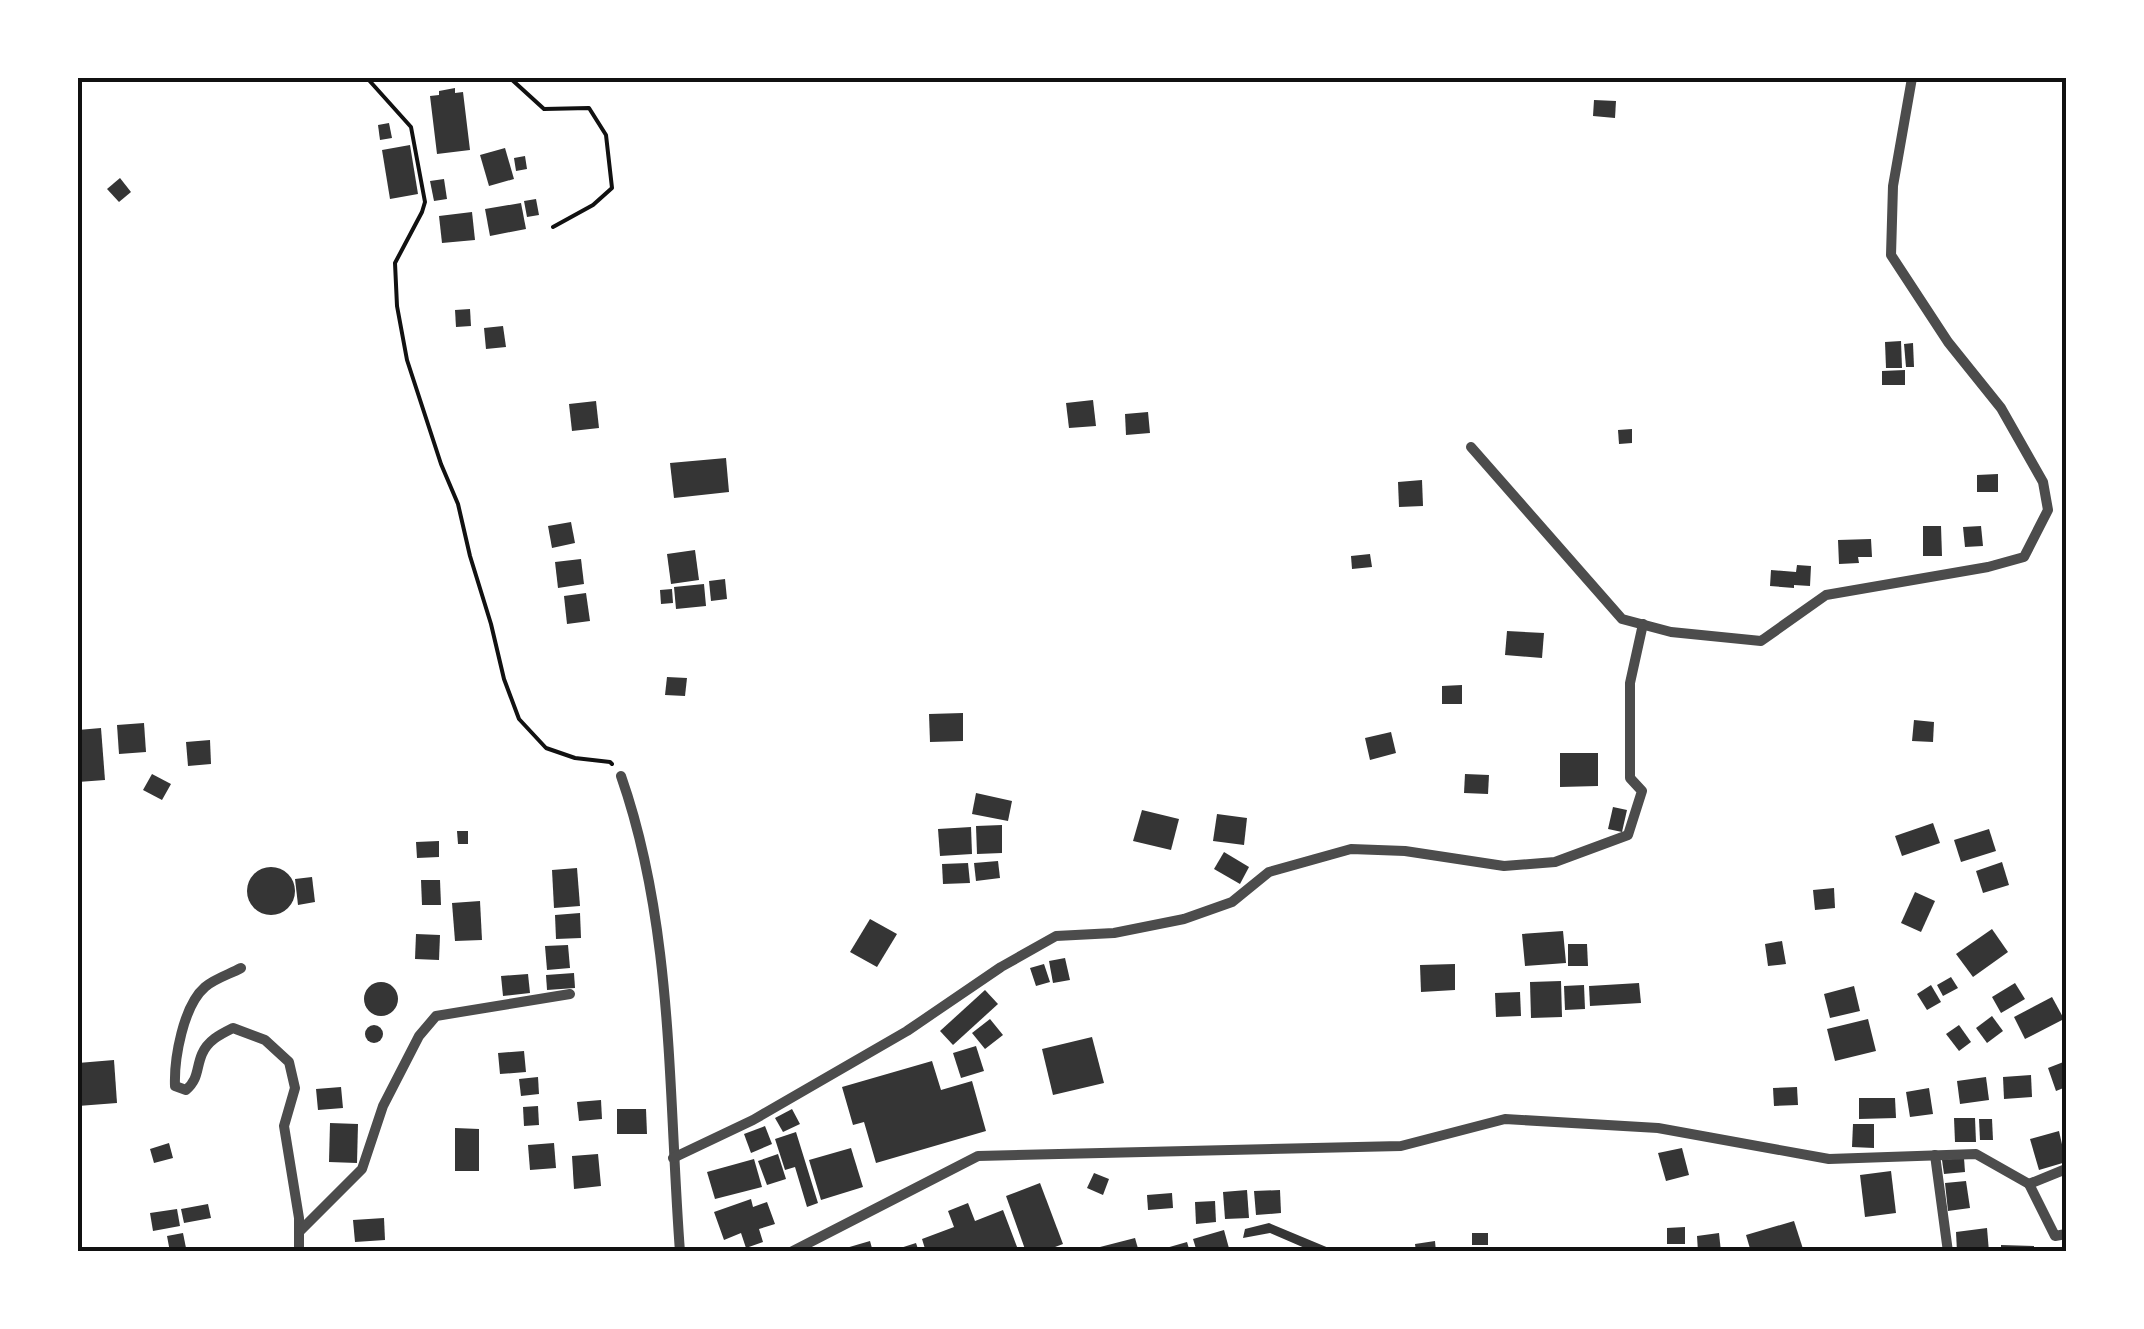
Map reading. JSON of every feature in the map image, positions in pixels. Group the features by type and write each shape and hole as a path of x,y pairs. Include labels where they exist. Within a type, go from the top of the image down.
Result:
{"street":[{"path":"1471,447 1622,619 1671,632 1761,641 1826,594 1988,567 2024,557 2048,510 2042,482 2001,408 1948,342 1890,255 1893,186 1912,78"},
{"path":"673,1158 754,1120 907,1031 1001,967 1056,936 1114,933 1184,919 1232,902 1270,872 1350,848 1405,851 1504,866 1555,862 1628,835 1642,791 1630,778 1630,683 1643,624"},
{"path":"621,776 651,891 665,1007 680,1252"},
{"path":"241,968 205,987 190,1006 174,1066 175,1086 186,1090 195,1082 202,1052 216,1036 233,1028 266,1040 288,1062 295,1088 284,1126 300,1218 299,1252"},
{"path":"299,1231 362,1169 383,1106 419,1036 436,1016 570,994"},
{"path":"790,1252 978,1156 1401,1146 1505,1119 1658,1128 1829,1159 1976,1154 2029,1184 2055,1236 2066,1234"},
{"path":"1935,1155 1948,1252"},
{"path":"2029,1184 2066,1169"}],"path":[{"path":"367,78 411,127 425,202 395,263 397,306 407,360 458,504 509,692 519,718 546,748 575,758 610,762 621,776"},
{"path":"510,78 544,108 589,108 606,135 612,188 593,205 552,227"}],"building":[{"path":"455,88 455,93 463,92 470,150 437,154 430,96"},
{"path":"1594,100 1616,101 1615,118 1593,116"},
{"path":"389,123 392,138 380,140 378,125"},
{"path":"410,145 418,194 390,199 382,150"},
{"path":"505,148 514,179 489,186 480,155"},
{"path":"525,156 527,169 516,171 514,158"},
{"path":"120,178 131,192 119,202 107,189"},
{"path":"444,179 447,199 434,201 430,181"},
{"path":"536,199 539,215 527,217 524,201"},
{"path":"521,203 526,229 490,236 485,209"},
{"path":"472,212 475,240 442,243 439,216"},
{"path":"470,309 471,326 456,327 455,310"},
{"path":"503,326 506,347 486,349 484,328"},
{"path":"1901,341 1902,368 1886,368 1885,342"},
{"path":"1913,343 1914,367 1906,367 1904,344"},
{"path":"1905,370 1905,385 1882,385 1882,371"},
{"path":"1093,400 1096,426 1069,428 1066,403"},
{"path":"596,401 599,428 572,431 569,404"},
{"path":"1148,412 1150,433 1126,435 1125,414"},
{"path":"1632,429 1632,443 1619,444 1618,430"},
{"path":"726,458 729,492 674,498 670,463"},
{"path":"1998,474 1998,492 1977,492 1977,475"},
{"path":"1422,480 1423,506 1399,507 1398,482"},
{"path":"571,522 575,543 552,548 548,526"},
{"path":"1923,526 1941,526 1942,556 1923,556"},
{"path":"1981,526 1983,546 1965,547 1963,527"},
{"path":"1871,539 1872,557 1858,557 1859,563 1839,564 1838,540"},
{"path":"695,550 699,580 671,584 667,554"},
{"path":"1370,554 1372,567 1352,569 1351,556"},
{"path":"581,559 584,584 558,588 555,562"},
{"path":"1797,565 1811,566 1810,586 1770,586 1771,570 1796,572"},
{"path":"725,579 727,599 711,601 709,581"},
{"path":"704,584 706,606 676,609 674,587"},
{"path":"672,589 673,603 661,604 660,590"},
{"path":"586,593 590,621 567,624 564,596"},
{"path":"1507,631 1544,633 1542,658 1505,655"},
{"path":"667,677 687,678 685,696 665,695"},
{"path":"1462,685 1462,704 1442,704 1442,686"},
{"path":"963,713 963,741 930,742 929,714"},
{"path":"1914,720 1934,722 1933,742 1912,741"},
{"path":"144,723 146,752 119,754 117,725"},
{"path":"101,728 105,780 78,782 78,730"},
{"path":"1391,732 1396,753 1370,760 1365,738"},
{"path":"210,740 211,764 188,766 186,742"},
{"path":"1560,753 1598,753 1598,786 1560,787"},
{"path":"152,774 171,784 162,800 143,790"},
{"path":"1465,774 1489,775 1488,794 1464,793"},
{"path":"976,793 1012,801 1008,821 972,814"},
{"path":"1613,807 1627,810 1622,832 1608,829"},
{"path":"1142,810 1179,819 1171,850 1133,841"},
{"path":"1217,814 1247,818 1244,845 1213,841"},
{"path":"1933,823 1940,843 1902,856 1895,836"},
{"path":"1002,825 1002,853 977,854 976,826"},
{"path":"971,827 972,854 940,856 938,829"},
{"path":"1989,829 1996,851 1961,862 1954,840"},
{"path":"457,831 468,831 468,844 458,844"},
{"path":"439,841 439,857 417,858 416,842"},
{"path":"1224,852 1249,867 1240,884 1214,869"},
{"path":"998,861 1000,878 976,881 974,863"},
{"path":"2002,862 2009,885 1983,893 1976,871"},
{"path":"968,863 970,883 943,884 942,864"},
{"path":"271,867 288,874 295,891 288,908 271,915 254,908 247,891 254,874"},
{"path":"577,868 580,906 554,908 552,870"},
{"path":"312,877 315,902 298,905 295,879"},
{"path":"421,880 440,880 441,905 422,905"},
{"path":"1834,888 1835,908 1815,910 1813,890"},
{"path":"1915,892 1935,901 1921,932 1901,923"},
{"path":"480,901 482,940 455,941 452,903"},
{"path":"580,913 581,938 556,939 555,915"},
{"path":"870,919 897,934 877,967 850,952"},
{"path":"1992,929 2008,952 1973,977 1956,954"},
{"path":"1563,931 1566,963 1525,966 1522,934"},
{"path":"416,934 440,935 439,960 415,959"},
{"path":"1782,941 1786,964 1768,966 1765,944"},
{"path":"1568,944 1587,944 1588,966 1568,966"},
{"path":"568,945 570,968 547,970 545,946"},
{"path":"1065,958 1070,980 1053,983 1049,961"},
{"path":"1044,964 1050,982 1036,986 1030,968"},
{"path":"1455,964 1455,990 1421,992 1420,965"},
{"path":"574,973 575,988 547,990 546,975"},
{"path":"528,974 530,993 503,996 501,976"},
{"path":"1951,977 1958,988 1943,996 1937,985"},
{"path":"1561,981 1562,1017 1531,1018 1530,982"},
{"path":"381,982 393,987 398,999 393,1011 381,1016 369,1011 364,999 369,987"},
{"path":"1639,983 1641,1003 1590,1006 1589,986"},
{"path":"2015,983 2025,999 2001,1013 1992,997"},
{"path":"1584,985 1585,1009 1565,1010 1564,986"},
{"path":"1931,985 1941,1002 1927,1010 1917,994"},
{"path":"1854,986 1860,1011 1830,1018 1824,994"},
{"path":"985,990 998,1004 953,1045 940,1031"},
{"path":"1520,992 1521,1016 1496,1017 1495,993"},
{"path":"2052,997 2064,1019 2025,1039 2014,1017"},
{"path":"1992,1016 2003,1031 1987,1043 1976,1028"},
{"path":"990,1019 1003,1035 985,1049 972,1033"},
{"path":"1868,1019 1876,1051 1835,1061 1827,1029"},
{"path":"374,1025 383,1034 374,1043 365,1034"},
{"path":"1959,1025 1971,1042 1959,1051 1946,1034"},
{"path":"1092,1037 1104,1083 1053,1095 1042,1049"},
{"path":"976,1046 984,1071 961,1078 953,1053"},
{"path":"524,1051 526,1072 500,1074 498,1053"},
{"path":"114,1060 117,1103 78,1106 78,1063"},
{"path":"932,1061 941,1090 972,1081 986,1131 876,1163 864,1122 853,1125 842,1087"},
{"path":"2066,1061 2066,1087 2056,1091 2048,1068"},
{"path":"2031,1075 2032,1097 2004,1099 2003,1077"},
{"path":"538,1077 539,1094 521,1096 519,1079"},
{"path":"1986,1077 1989,1100 1960,1104 1957,1081"},
{"path":"341,1087 343,1108 318,1110 316,1089"},
{"path":"1797,1087 1798,1105 1774,1106 1773,1088"},
{"path":"1929,1088 1933,1114 1910,1117 1906,1092"},
{"path":"1859,1098 1895,1098 1896,1118 1859,1119"},
{"path":"601,1100 602,1119 579,1121 577,1102"},
{"path":"538,1106 539,1125 524,1126 523,1107"},
{"path":"617,1109 646,1109 647,1134 617,1134"},
{"path":"792,1109 800,1124 783,1132 775,1118"},
{"path":"1954,1118 1975,1118 1976,1142 1955,1142"},
{"path":"1979,1119 1992,1119 1993,1140 1980,1140"},
{"path":"330,1123 358,1124 357,1163 329,1162"},
{"path":"1853,1124 1874,1124 1874,1148 1852,1147"},
{"path":"765,1126 772,1144 751,1153 744,1134"},
{"path":"455,1128 479,1129 479,1171 455,1171"},
{"path":"2059,1131 2066,1162 2039,1170 2030,1139"},
{"path":"796,1132 818,1203 807,1207 795,1167 785,1170 775,1139"},
{"path":"169,1143 173,1158 154,1163 150,1149"},
{"path":"554,1143 556,1168 530,1170 528,1145"},
{"path":"851,1148 863,1187 821,1200 809,1160"},
{"path":"1682,1148 1689,1175 1666,1181 1658,1153"},
{"path":"598,1154 601,1186 574,1189 572,1156"},
{"path":"778,1154 786,1179 767,1185 758,1161"},
{"path":"1964,1158 1965,1172 1944,1174 1942,1160"},
{"path":"754,1159 762,1187 715,1199 707,1172"},
{"path":"1891,1171 1896,1213 1865,1217 1860,1175"},
{"path":"1094,1173 1109,1179 1103,1195 1087,1188"},
{"path":"1966,1181 1970,1208 1948,1211 1945,1183"},
{"path":"1040,1183 1063,1244 1042,1252 1026,1252 1006,1196"},
{"path":"1247,1190 1249,1218 1225,1219 1223,1192"},
{"path":"1280,1190 1281,1213 1256,1215 1254,1191"},
{"path":"1172,1193 1173,1208 1148,1210 1147,1195"},
{"path":"751,1199 753,1207 767,1202 775,1224 759,1229 763,1242 746,1248 741,1233 724,1240 714,1212"},
{"path":"1215,1201 1216,1222 1196,1224 1195,1202"},
{"path":"968,1203 975,1221 1003,1210 1019,1252 926,1252 922,1239 954,1227 948,1211"},
{"path":"208,1204 211,1218 184,1223 181,1209"},
{"path":"177,1209 180,1226 153,1231 150,1213"},
{"path":"384,1218 385,1240 355,1242 353,1220"},
{"path":"1794,1221 1804,1252 1751,1252 1746,1235"},
{"path":"1269,1223 1336,1252 1314,1252 1270,1233 1243,1238 1245,1229"},
{"path":"1685,1227 1685,1244 1667,1244 1667,1228"},
{"path":"1987,1228 1989,1252 1957,1252 1956,1232"},
{"path":"1224,1230 1230,1252 1197,1252 1193,1239"},
{"path":"183,1233 186,1248 170,1252 167,1236"},
{"path":"1472,1233 1488,1233 1488,1245 1472,1245"},
{"path":"1719,1233 1721,1252 1698,1252 1697,1236"},
{"path":"1135,1238 1139,1252 1102,1252 1100,1247"},
{"path":"870,1241 873,1252 847,1252 846,1248"},
{"path":"1435,1241 1436,1252 1416,1252 1415,1244"},
{"path":"1187,1242 1190,1252 1167,1252 1166,1248"},
{"path":"916,1243 919,1252 891,1252 891,1251"},
{"path":"2001,1245 2034,1246 2034,1252 2001,1252"}]}
